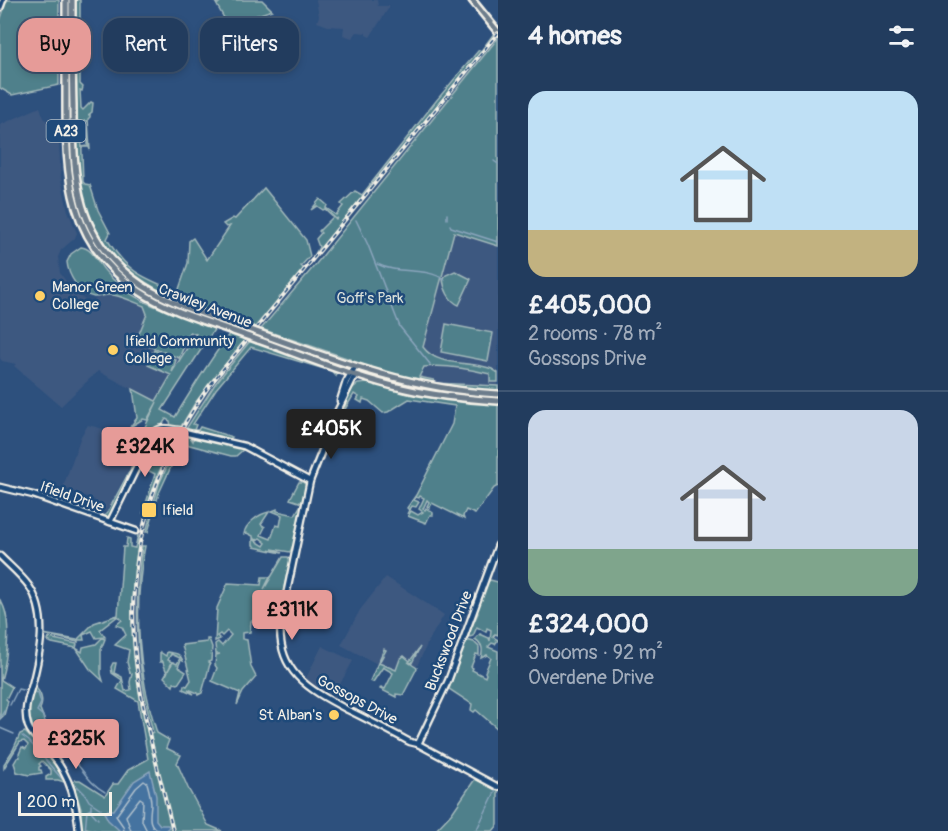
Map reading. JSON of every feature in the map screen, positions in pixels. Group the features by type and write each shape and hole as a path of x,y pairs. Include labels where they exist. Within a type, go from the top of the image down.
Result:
{"main road":[{"name":"Crawley Avenue","path":"66,0 66,160 73,202 88,237 114,270 139,291 170,308 340,369 434,387 498,394"},
{"name":"Crawley Avenue","path":"72,0 73,153 77,189 88,237 150,290 174,302 309,351 354,371 407,390 498,401"},
{"path":"472,0 498,32"}],"street":[{"path":"0,8 3,0"},
{"path":"340,369 346,382"},
{"path":"338,410 346,382 354,371"},
{"name":"Gossops Drive","path":"354,371 310,481 281,620 281,642 286,659 296,675 312,691 498,787"},
{"path":"110,522 153,434 163,428 244,446 310,481"},
{"name":"Ifield Drive","path":"0,487 33,495 136,531"},
{"name":"Buckswood Drive","path":"418,744 448,681 498,545"},
{"path":"0,556 30,587 36,601 39,612 40,647 27,705 28,727 53,756 69,781 75,801 79,831"}],"shaded area":[{"path":"316,0 377,0 378,6 390,6 370,37 366,33 357,32 352,38 343,35 344,27 328,26 317,22 319,16"},
{"path":"40,107 47,121 52,119 58,125 61,179 68,211 77,233 75,238 61,250 58,257 60,273 75,293 85,300 92,302 99,296 105,295 124,297 144,306 148,314 196,334 156,402 98,371 61,406 14,366 16,364 2,361 0,358 0,125"},
{"path":"454,232 498,245 498,377 490,377 490,382 498,382 498,390 434,383 419,378 419,373 424,371 424,367 433,366 423,347"},
{"path":"88,425 120,433 123,430 141,435 129,469 106,512 93,506 95,500 63,487 81,436"},
{"path":"386,577 444,615 429,640 410,681 341,645 360,610"},
{"path":"322,646 353,661 340,684 344,687 338,699 314,688 305,680"}],"green space":[{"path":"7,0 59,0 59,18 18,18 18,72 59,72 59,85 12,95 0,88 0,21"},
{"path":"76,0 80,0 80,18 76,18"},
{"path":"214,0 218,4 222,0 262,0 272,10 249,18 224,18"},
{"path":"495,32 497,33 314,256 319,247 316,239 321,233 319,231 333,217 336,220 338,218 336,219 325,209 317,206 311,210 320,199 327,205 326,208 336,215 343,206 341,204 355,191 362,195 436,101"},
{"name":"Goff's Park","path":"498,38 498,246 454,232 423,347 429,354 446,361 492,369 498,373 498,382 490,382 490,374 449,367 424,367 419,377 434,380 434,383 387,373 350,362 350,359 261,329"},
{"path":"76,72 80,72 80,84 83,87 82,91 80,90 81,108 83,110 91,102 93,103 92,112 88,115 90,114 88,119 90,150 89,147 82,147 88,146 88,121 84,121 81,125 83,182 90,185 98,210 110,233 107,239 122,260 137,273 178,292 188,263 189,241 193,238 207,260 230,226 226,227 223,224 235,219 264,188 306,240 310,256 301,266 304,269 255,327 196,307 158,290 124,266 110,251 87,211 93,229 81,196 75,161 76,124 80,122 76,121"},
{"path":"81,247 89,250 106,272 120,285 144,301 170,311 143,295 337,370 336,376 331,371 251,347 216,389 193,424 196,425 194,430 200,427 232,437 230,439 186,429 215,384 250,341 312,362 199,321 215,328 162,410 175,417 230,333 246,339 195,403 180,428 171,426 170,421 166,419 162,425 153,429 111,514 102,518 130,470 144,429 157,402 147,420 143,419 130,427 137,418 133,389 156,401 171,375 148,365 154,350 176,360 172,372 196,334 190,332 179,358 136,341 147,314 144,306 113,295 94,297 84,293 72,278 68,267 67,262 71,254"},
{"path":"99,247 143,288 349,370 159,301 124,277 97,248"},
{"path":"455,271 471,279 459,305 452,301 443,279"},
{"path":"446,324 493,333 488,361 441,352"},
{"path":"368,383 427,397 498,405 498,486 494,488 475,514 466,510 464,519 432,503 430,507 427,506 429,502 427,500 423,509 426,508 433,515 430,515 426,523 408,516 411,511 418,515 423,512 419,509 424,498 420,496 415,497 414,500 419,502 416,507 412,506 407,514 409,510 407,508 452,424 455,406 409,399 383,413 369,401 363,399 362,403 357,400 359,397 354,394 344,411 349,392 335,428 339,411 352,384 355,385 350,390 358,384"},
{"name":"Goff's Park","path":"435,383 498,386 498,390 478,389"},
{"path":"168,431 177,433 158,474 145,513 143,513 155,474 149,471 160,444 157,442 135,478 156,436"},
{"path":"182,435 189,436 193,441 194,437 243,450 236,456 231,456 182,443 159,493 148,532 146,532 159,484"},
{"path":"299,482 303,482 308,487 306,496 304,496 306,497 304,508 301,507 300,514 302,515 294,549 294,543 290,552 272,549 282,553 254,547 253,539 264,546 266,543 260,538 257,540 247,533 244,534 247,527 257,517 269,512 261,524 265,527 261,535 271,539 276,525 280,526 282,515 272,511 277,509 277,511 295,515 302,503 290,499"},
{"path":"138,535 132,602 133,636 138,685 148,735 153,732 143,686 138,640 137,616 142,546 145,546 139,592 139,640 145,688 157,733 169,740 166,748 181,755 177,763 208,825 222,831 97,831 86,828 86,831 82,831 81,809 73,783 75,780 80,780 105,796 113,784 118,784 128,770 148,759 138,701 117,689 122,680 112,673 111,667 113,663 116,663 114,673 122,677 125,691 131,690 132,674 127,662 129,650 115,645 126,635 122,627 116,625 122,620 118,616 100,630 105,637 96,638 92,631 83,635 84,640 78,640 78,642 43,634 77,640 94,623 118,615 123,547 126,547 127,538 130,539 130,547 135,548"},
{"path":"283,557 288,557 290,561 280,606 259,601 256,621 251,621 250,632 242,633 242,639 247,640 251,667 256,677 243,692 237,705 240,693 212,681 217,668 216,655 220,654 216,654 215,644 218,642 222,646 231,635 227,631 222,636 220,634 217,636 220,639 215,641 217,608 228,583 261,585 262,577 270,577 264,589"},
{"path":"490,580 498,582 498,635 495,634 493,637 498,640 488,647 498,651 498,729 476,710 474,712 471,710 472,704 449,689 466,640 474,642 479,647 479,655 476,654 472,670 485,677 491,658 487,655 481,658 482,647 475,639 480,634 489,638 490,641 491,630 487,628 486,632 477,627 473,636 468,635"},
{"path":"0,600 8,628 7,650 1,680 12,687 6,699 8,701 4,715 0,719"},
{"path":"49,638 77,644 76,648 52,643 48,641"},
{"path":"102,638 105,639 101,649 103,681 90,669 76,648 82,652 83,647 96,644"},
{"path":"207,639 212,647 211,661 208,662 210,664 202,693 198,695 188,689 194,694 183,689 184,685 187,686 191,680 182,645 207,642"},
{"path":"420,647 412,663 408,662 417,668 403,695 396,694 396,697 380,689 381,687 385,689 393,673 383,667 373,682 370,681 384,649 386,650 379,663 396,670 400,659 404,656 410,661"},
{"path":"160,652 166,656 167,652 175,653 182,658 183,661 181,660 178,667 186,672 178,684 174,683 173,686 164,677 167,672 163,662 160,662","holes":["171,654 180,658 177,664 173,662 169,669 172,662 168,660"]},
{"path":"34,686 41,697 40,709 46,724 53,730 52,743 57,750 66,754 60,757 53,753 34,732 29,716 29,721 28,706"},
{"path":"25,732 53,760 67,783 46,780 51,770 42,761 39,764 41,766 39,770 42,773 29,775 17,772 14,763 20,757 22,747 26,749 28,745 24,741 20,742 4,768 20,734"},
{"path":"475,779 498,791 498,825 493,831 435,831 452,813"}],"water":[{"path":"150,771 156,796 156,820 160,825 169,827 165,831 120,831 105,814 108,810 114,810 134,781"}],"waterway":[{"path":"494,161 498,164"},
{"path":"447,214 447,219"},
{"path":"356,220 400,327 430,364"},
{"path":"450,225 498,242"},
{"path":"377,264 394,269 429,273 445,280"},
{"path":"10,705 18,689 27,691"},
{"path":"35,692 38,693 41,703 37,711 52,731 50,741 53,749 74,761 91,781 105,792"},
{"path":"0,718 4,711"},
{"path":"0,728 14,734"},
{"path":"22,736 62,779"},
{"path":"75,784 89,801 101,809"},
{"path":"476,831 496,790"},
{"path":"85,831 87,811 91,809 91,805"},
{"path":"90,810 98,819"}],"railway":[{"path":"173,831 143,705 133,625 134,588 139,552 146,517 157,483 171,450 209,386 498,33"}],"place":[{"name":"Manor Green College","path":"40,296"},
{"name":"Ifield Community College","path":"113,350"},
{"name":"Ifield","path":"149,510"},
{"name":"St Alban's","path":"334,715"}]}
